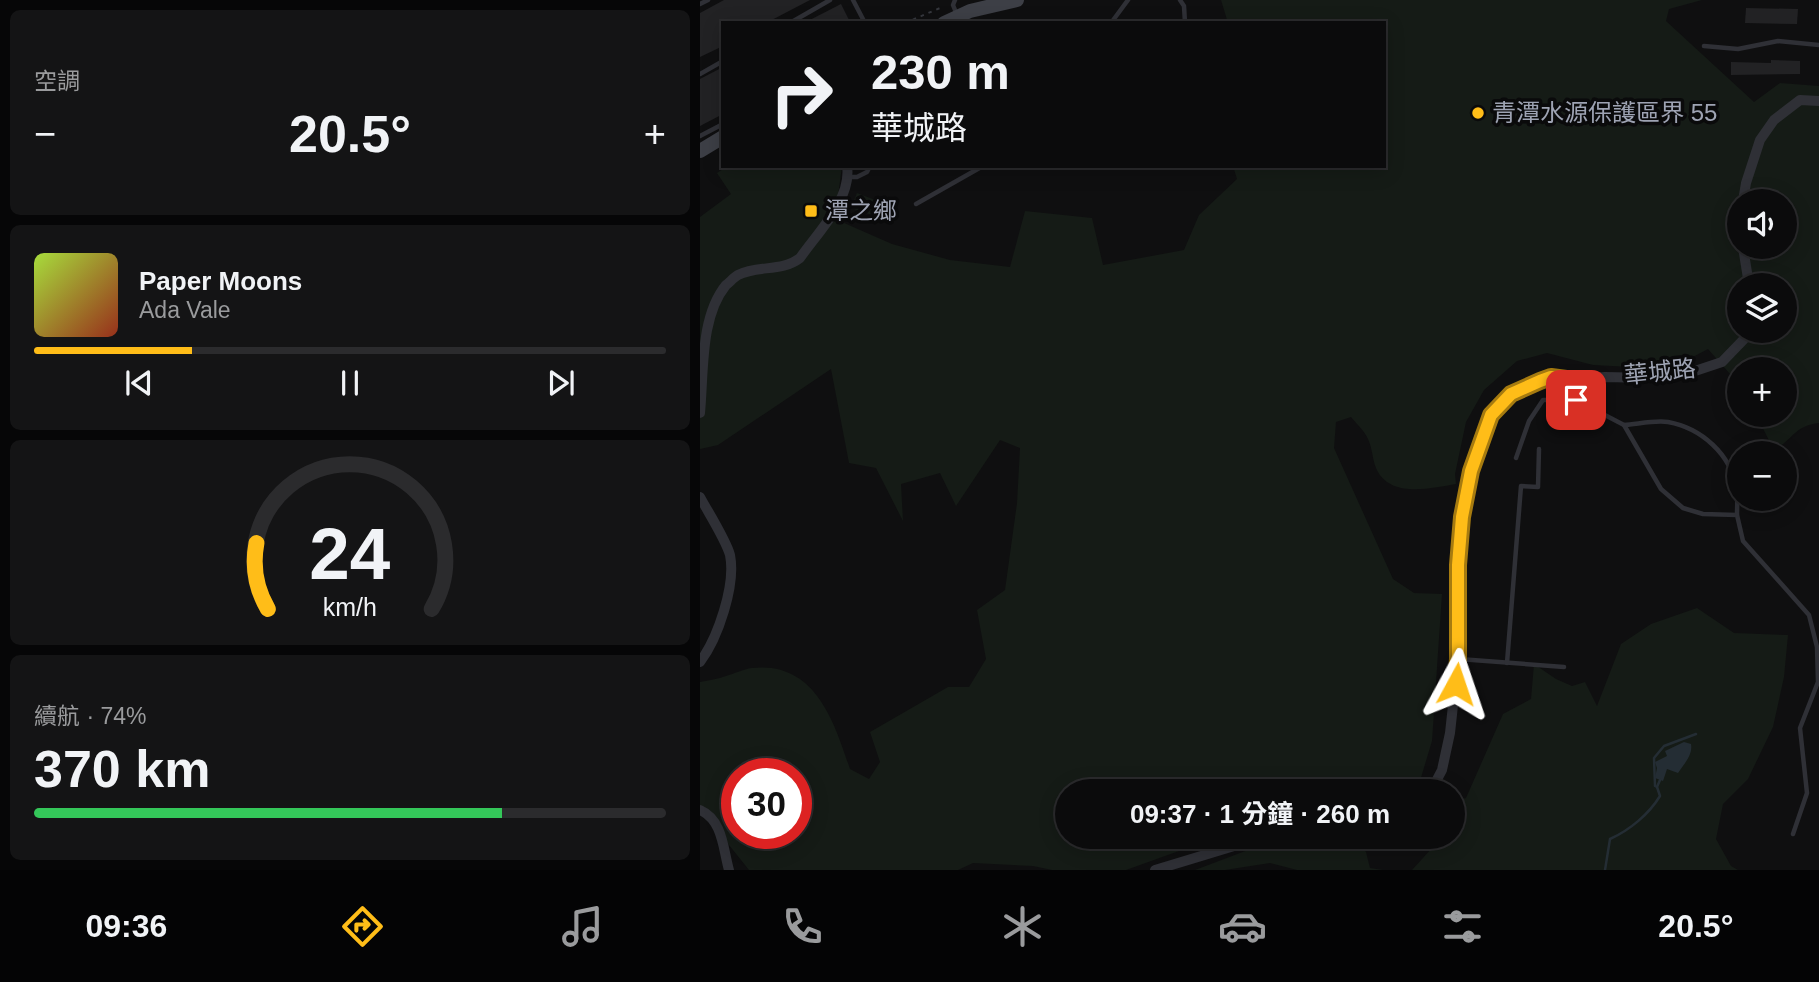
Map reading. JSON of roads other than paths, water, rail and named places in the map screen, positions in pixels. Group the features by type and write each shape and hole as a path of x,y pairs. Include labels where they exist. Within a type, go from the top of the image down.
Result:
{"street":[{"path":"948,18 1017,0"},
{"path":"1745,189 1760,140 1774,120 1800,100 1819,101"},
{"path":"700,151 721,138"},
{"path":"700,413 702,332 717,293 738,275 792,264 800,258 844,197 848,172"},
{"name":"華城路","path":"1438,779 1450,733 1458,659 1458,565 1462,517 1471,471 1491,415 1511,394 1551,377 1574,380 1605,377 1652,378 1686,373 1721,362 1740,343"},
{"path":"700,497 730,554 731,579 714,638 700,663"},
{"path":"700,810 705,812 722,835 729,870"},
{"path":"1155,870 1224,849"}],"lane":[{"path":"700,4 708,0"},
{"path":"793,21 830,0"},
{"path":"853,0 864,21"},
{"path":"948,18 955,0"},
{"path":"1112,21 1128,0"},
{"path":"1180,0 1184,6 1185,21"},
{"path":"1704,46 1738,49 1778,41 1819,45"},
{"path":"700,74 721,62"},
{"path":"700,136 721,125"},
{"path":"848,172 857,177 869,168"},
{"path":"916,204 979,168"},
{"path":"1574,380 1576,400"},
{"path":"1516,458 1529,421 1543,400 1576,400 1624,425 1666,422 1690,428 1711,442 1725,459 1736,486 1737,515 1743,541 1809,615 1817,647 1818,681 1800,728 1807,793 1793,834"},
{"path":"1624,425 1661,489 1683,508 1703,514 1737,515"},
{"path":"1507,663 1521,486 1538,487 1539,449"},
{"path":"1458,659 1564,667"}],"waterway":[{"path":"1657,787 1654,758 1664,746 1696,734"},
{"path":"1605,870 1610,839 1645,815 1660,796 1657,787 1660,780"}],"place":[{"name":"青潭水源保護區界 55","path":"1478,113"},
{"name":"潭之鄉","path":"811,211"}]}
